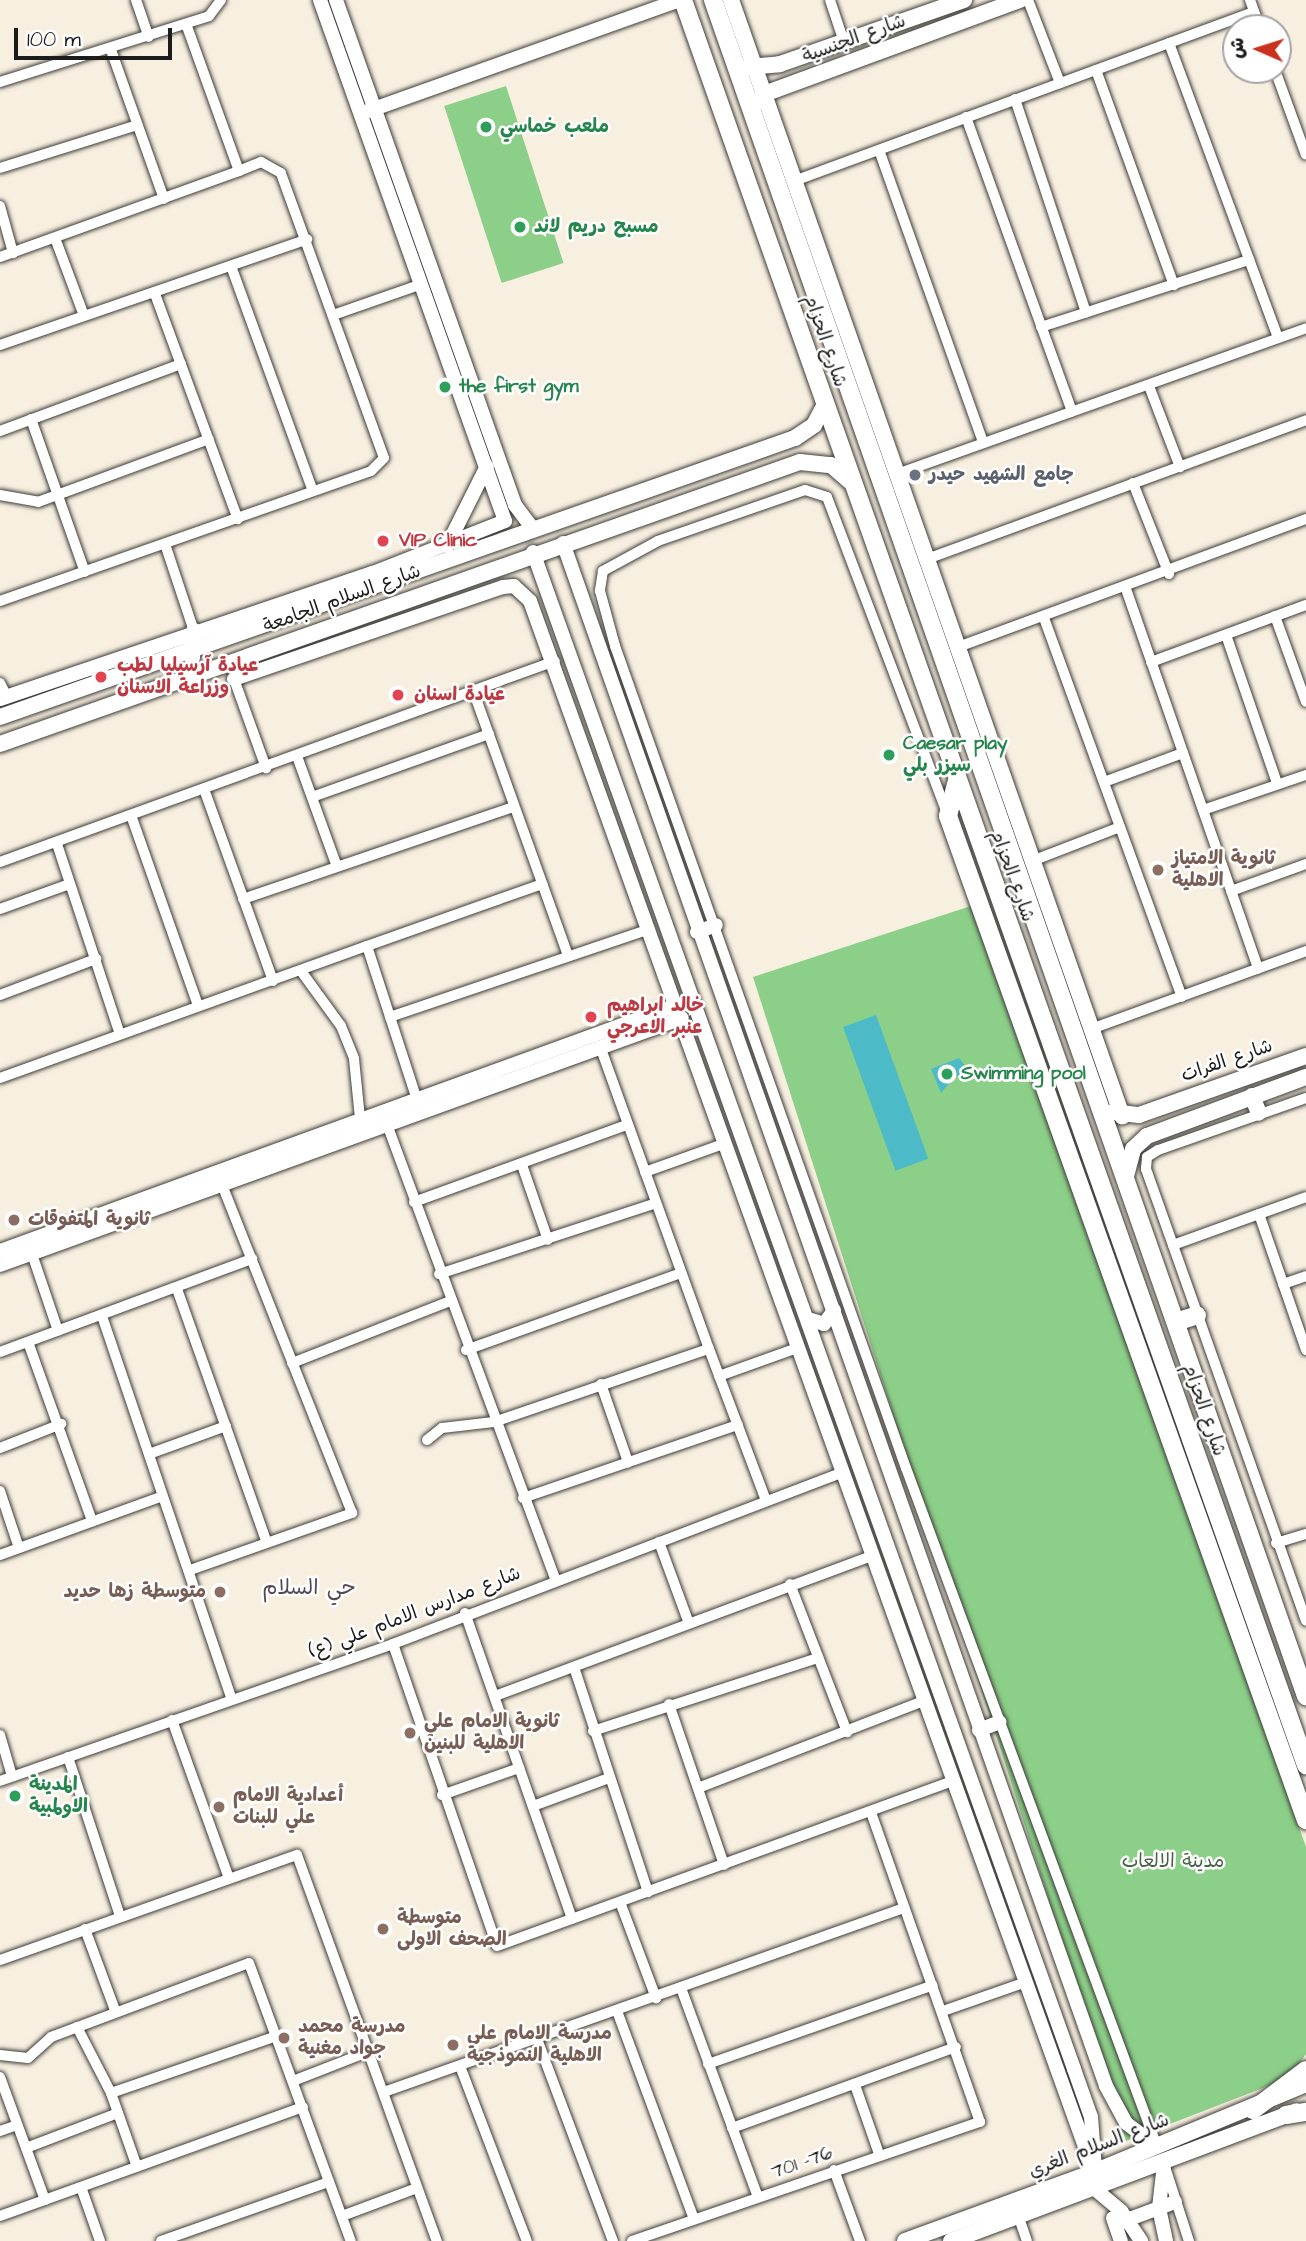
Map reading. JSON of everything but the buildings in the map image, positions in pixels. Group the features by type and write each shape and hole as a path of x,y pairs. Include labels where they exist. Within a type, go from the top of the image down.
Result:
{"main road":[{"name":"شارع الحزام","path":"682,0 956,783 1066,1083 1306,1765"},
{"name":"شارع الحزام","path":"713,0 755,117 787,183 1025,863 1084,1032 1091,1074 1234,1491 1301,1665 1306,1696"},
{"path":"731,0 764,94 787,183"},
{"name":"شارع الجنسية","path":"755,70 964,0"},
{"name":"شارع الجنسية","path":"764,94 1020,0"},
{"path":"736,63 755,70"},
{"path":"755,117 764,94"},
{"name":"شارع السلام الجامعة","path":"0,717 806,432 825,404"},
{"path":"758,450 766,473"},
{"name":"شارع السلام الجامعة","path":"0,744 533,552 766,473 821,461 853,484"},
{"path":"357,589 373,573"},
{"path":"194,631 194,665 205,670"},
{"path":"158,660 167,667 168,683"},
{"path":"956,783 948,816 1306,1820"},
{"path":"1052,1045 1084,1032 1122,1115"},
{"name":"شارع الفرات","path":"1122,1115 1162,1107 1306,1056"},
{"path":"1066,1083 1091,1074"},
{"path":"1126,1176 1139,1142 1169,1126 1306,1077"},
{"path":"1252,1096 1259,1113"},
{"path":"1101,1102 1122,1115"},
{"path":"1162,1107 1160,1118 1169,1126"},
{"path":"1123,1311 1144,1304"},
{"path":"1176,1322 1197,1315"},
{"path":"1198,1458 1212,1462 1221,1451"},
{"path":"1213,1501 1220,1489 1234,1491"},
{"path":"1272,1730 1284,1705"},
{"path":"1253,2109 1306,2070"},
{"name":"شارع السلام الغري","path":"905,2241 1094,2172 1253,2109 1306,2084"},
{"path":"1286,2115 1306,2110"},
{"name":"شارع السلام الغري","path":"951,2241 1096,2190 1286,2115"}],"street":[{"path":"136,0 149,37"},
{"path":"1,80 111,50 186,24 213,13 221,0"},
{"path":"320,0 487,466 512,515 533,529"},
{"path":"336,0 512,515"},
{"path":"360,114 682,0"},
{"path":"830,0 844,42"},
{"path":"1028,0 1060,83"},
{"path":"787,183 1254,12 1250,0"},
{"path":"186,24 239,170"},
{"path":"1169,43 1278,338"},
{"path":"111,50 164,199"},
{"path":"1096,70 1174,285"},
{"path":"1280,84 1306,155"},
{"path":"1016,99 1086,313"},
{"path":"967,117 1072,411"},
{"path":"0,169 137,125"},
{"path":"879,150 982,439"},
{"path":"0,257 261,162 275,166 336,314 384,458 371,471 0,601"},
{"path":"0,206 13,253"},
{"path":"55,238 83,313"},
{"path":"0,345 83,313 155,294 307,239"},
{"path":"1041,327 1249,260"},
{"path":"231,266 313,492"},
{"path":"336,314 422,284"},
{"path":"155,294 239,519"},
{"path":"890,477 982,439 1149,386 1306,328"},
{"path":"0,431 181,365"},
{"path":"1149,386 1180,467"},
{"path":"31,419 85,572"},
{"path":"919,562 1306,421"},
{"path":"0,495 28,503 209,439"},
{"path":"447,546 487,466"},
{"path":"1133,483 1169,574"},
{"path":"948,816 827,497 805,490 614,560 603,571 603,611 1000,1722 1157,2146"},
{"path":"0,683 4,698 194,631 373,573 500,526 512,515"},
{"path":"950,650 1169,574 1306,519"},
{"path":"563,543 599,657 834,1310 979,1730 1094,2050 1126,2123 1157,2146"},
{"path":"166,544 194,631"},
{"path":"533,552 1071,2059 1091,2117 1094,2172"},
{"path":"266,768 234,679 514,586 530,601 555,661 1023,1983 1094,2172"},
{"path":"1126,589 1258,969"},
{"path":"1151,662 1306,605"},
{"path":"1275,616 1306,702"},
{"path":"1044,618 1182,997"},
{"path":"1226,635 1277,783"},
{"path":"574,665 583,653 599,657"},
{"path":"0,862 298,758 555,661"},
{"path":"474,693 568,956"},
{"path":"312,797 489,734"},
{"path":"1104,782 1183,752"},
{"path":"298,758 336,864"},
{"path":"1203,810 1306,775"},
{"path":"204,789 273,981"},
{"path":"243,899 336,864 514,807"},
{"path":"132,818 198,1005"},
{"path":"1025,863 1120,828"},
{"path":"57,844 119,1032"},
{"path":"1231,891 1306,864"},
{"path":"0,909 70,884"},
{"path":"0,1078 119,1032 273,981 542,884"},
{"path":"697,932 716,925"},
{"path":"390,1017 650,929"},
{"path":"657,948 672,943"},
{"path":"367,946 417,1100"},
{"path":"1084,1032 1306,951"},
{"path":"0,995 96,959"},
{"path":"301,971 341,1026 354,1059 360,1118"},
{"path":"0,1265 601,1049 679,1011"},
{"path":"0,1251 360,1118 679,1011"},
{"path":"601,1049 765,1501"},
{"path":"1306,1098 1259,1113 1147,1157 1173,1245 1276,1543 1301,1595 1306,1621"},
{"path":"414,1202 627,1125"},
{"path":"388,1127 448,1302 555,1578"},
{"path":"645,1172 726,1143"},
{"path":"522,1165 548,1240"},
{"path":"193,1569 266,1540 352,1513 222,1185"},
{"path":"1173,1245 1306,1197"},
{"path":"439,1274 656,1203"},
{"path":"1259,1214 1306,1350"},
{"path":"32,1254 58,1331"},
{"path":"0,1352 177,1289 252,1259"},
{"path":"466,1350 681,1273"},
{"path":"1283,1284 1306,1276"},
{"path":"177,1289 266,1540"},
{"path":"292,1363 448,1302"},
{"path":"808,1319 824,1324 834,1310"},
{"path":"102,1316 163,1496 193,1569 232,1700"},
{"path":"28,1342 61,1424 92,1521"},
{"path":"719,1376 797,1348"},
{"path":"427,1440 442,1428 494,1422 709,1349"},
{"path":"826,1369 836,1356 852,1362"},
{"path":"601,1384 628,1462"},
{"path":"0,1448 61,1424"},
{"path":"523,1498 738,1424"},
{"path":"149,1454 226,1426"},
{"name":"شارع مدارس الامام علي (ع)","path":"0,1780 393,1644 555,1578 659,1542 841,1472"},
{"path":"0,1492 19,1548"},
{"path":"0,1555 163,1496"},
{"path":"1276,1543 1306,1534"},
{"path":"659,1542 688,1621"},
{"path":"495,1696 688,1621 871,1556"},
{"path":"790,1584 847,1732"},
{"path":"465,1613 572,1919"},
{"path":"393,1644 442,1795 497,1946 871,1812 952,1780"},
{"path":"593,1731 669,1704 818,1658"},
{"path":"574,1667 648,1892"},
{"path":"698,1788 923,1701"},
{"path":"669,1704 724,1865"},
{"path":"172,1720 229,1878"},
{"path":"979,1730 1000,1722"},
{"path":"0,1735 12,1776"},
{"path":"939,1744 955,1738"},
{"path":"68,1757 120,1916"},
{"path":"442,1795 519,1768"},
{"path":"533,1806 609,1778"},
{"path":"732,2128 956,2047 871,1812"},
{"path":"0,1960 297,1855 437,2241"},
{"path":"620,1902 656,1998"},
{"path":"384,2092 656,1998 904,1908"},
{"path":"85,1929 115,2010"},
{"path":"0,2055 28,2057 51,2037 115,2010 249,1963 351,2241"},
{"path":"943,2011 1023,1983"},
{"path":"708,2064 933,1985"},
{"path":"681,1988 758,2197"},
{"path":"617,2011 694,2219"},
{"path":"77,2027 111,2093 136,2167"},
{"path":"111,2093 277,2036"},
{"path":"537,2039 613,2241"},
{"name":"701 -76","path":"632,2241 657,2237 694,2219 879,2154 977,2125 981,2117 956,2047"},
{"path":"1071,2059 1084,2063 1094,2050"},
{"path":"293,2081 370,2052"},
{"path":"460,2066 527,2241"},
{"path":"0,2077 45,2200"},
{"path":"855,2085 879,2154"},
{"path":"0,2216 303,2107"},
{"path":"26,2148 118,2113"},
{"path":"0,2131 17,2124"},
{"path":"1164,2164 1189,2241"},
{"path":"1164,2164 1159,2208 1166,2241"},
{"path":"834,2170 860,2241"},
{"path":"167,2240 329,2182"},
{"path":"81,2187 100,2241"},
{"path":"341,2216 417,2188"},
{"path":"1096,2190 1141,2241"},
{"path":"1122,2222 1175,2202"},
{"path":"1019,2218 1027,2241"},
{"path":"1121,2241 1122,2222"}],"green space":[{"path":"506,86 563,263 502,283 444,106"},
{"name":"مدينة الالعاب","path":"974,905 1306,1847 1306,2054 1289,2078 1126,2141 753,977"}],"water":[{"path":"876,1015 928,1159 895,1171 843,1027"},
{"name":"Swimming pool","path":"959,1058 969,1071 954,1077 941,1093 931,1069"}],"place":[{"name":"ملعب خماسي","path":"486,127"},
{"name":"مسبح دريم لاند","path":"520,227"},
{"name":"the first gym","path":"445,387"},
{"name":"جامع الشهيد حيدر","path":"915,475"},
{"name":"VIP Clinic","path":"383,541"},
{"name":"عيادة آرسيليا لطب وزراعة الاسنان","path":"101,677"},
{"name":"عيادة اسنان","path":"398,695"},
{"name":"Caesar play سيزر بلي","path":"889,755"},
{"name":"ثانوية الامتياز الاهلية","path":"1158,870"},
{"name":"خالد ابراهيم عنبر الاعرجي","path":"591,1017"},
{"name":"Swimming pool","path":"947,1074"},
{"name":"ثانوية المتفوقات","path":"14,1220"},
{"name":"متوسطة زها حديد","path":"220,1592"},
{"name":"ثانوية الامام علي الاهلية للبنين","path":"410,1733"},
{"name":"المدينة الاولمبية","path":"15,1796"},
{"name":"أعدادية الامام علي للبنات","path":"219,1807"},
{"name":"متوسطة الصحف الاولى","path":"383,1929"},
{"name":"مدرسة محمد جواد مغنية","path":"284,2038"},
{"name":"مدرسة الامام علي الاهلية النموذجية","path":"453,2045"}],"district":[{"name":"حي السلام","path":"309,1588"}]}
